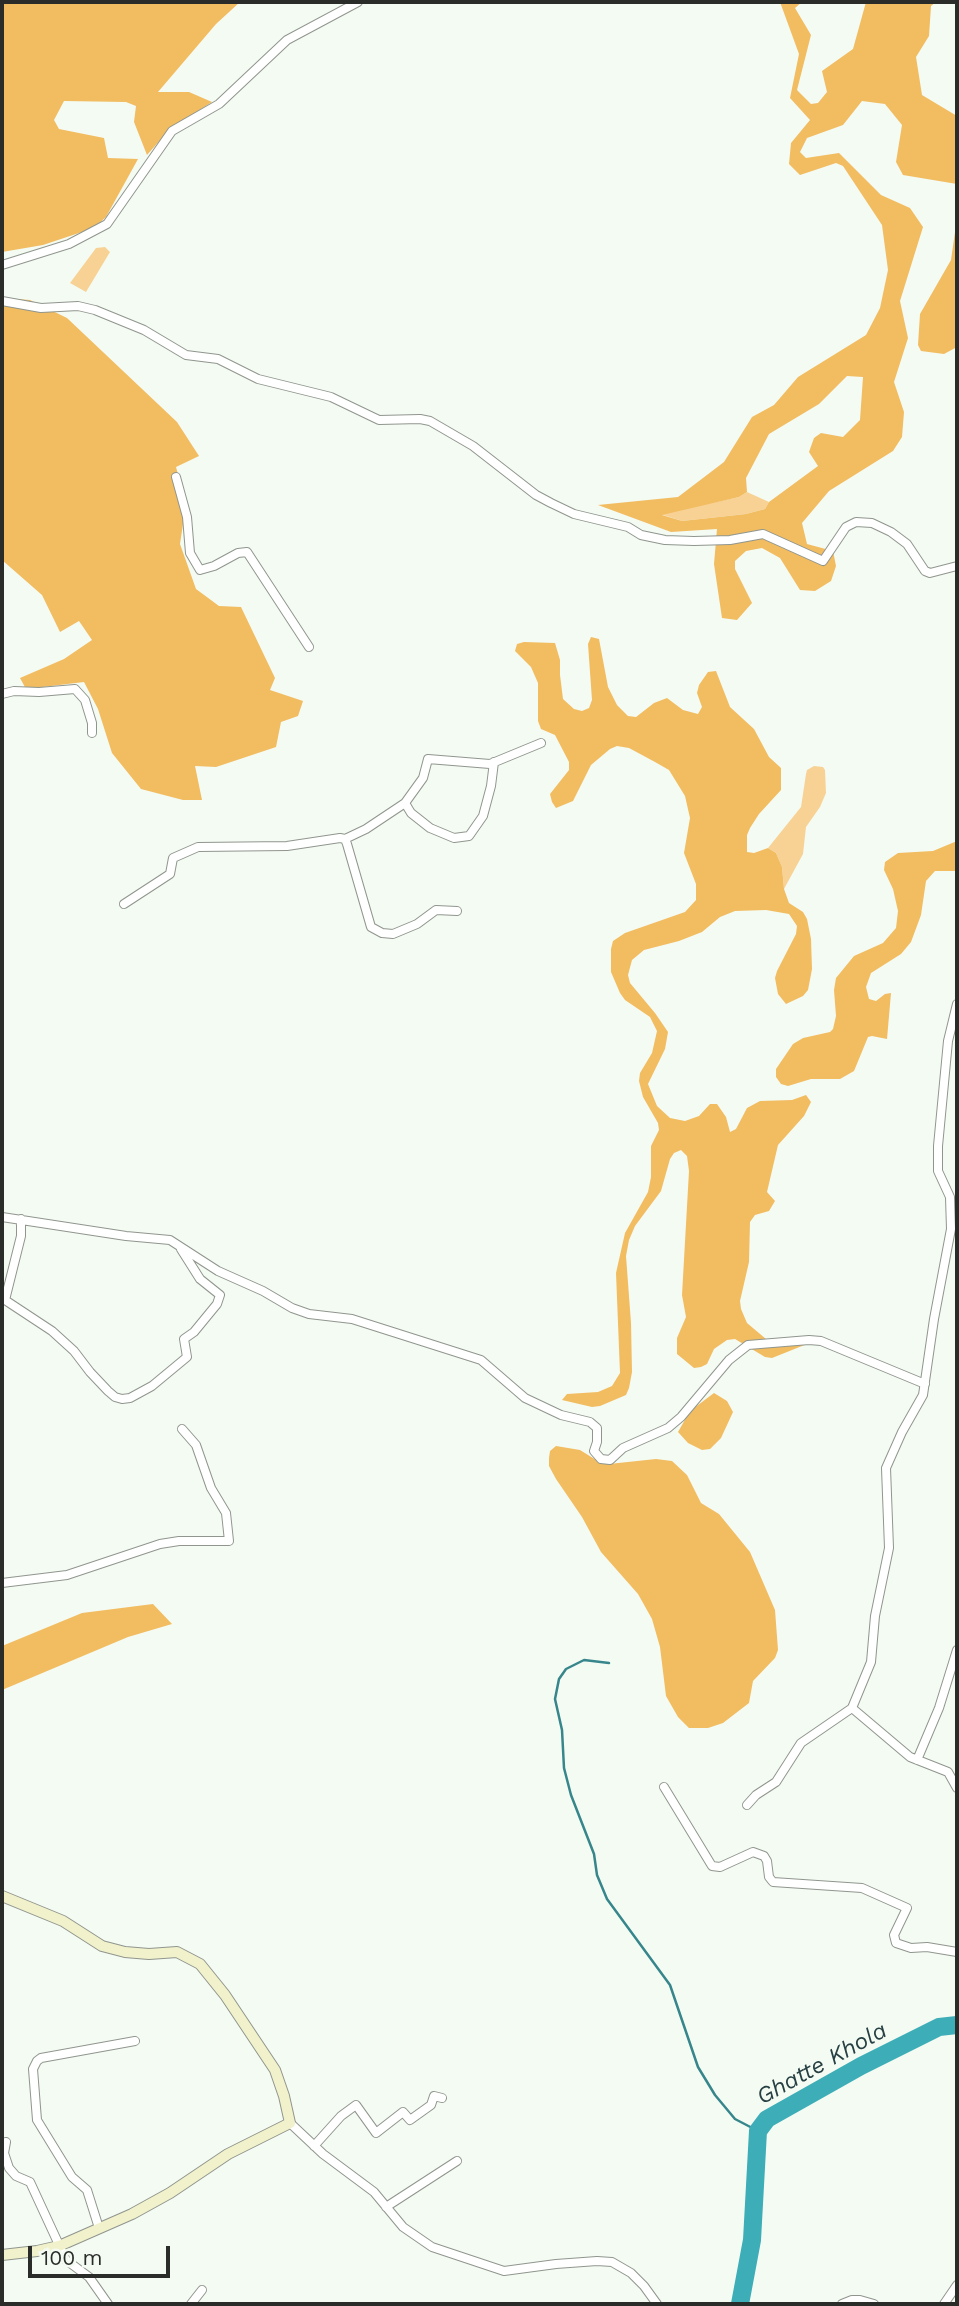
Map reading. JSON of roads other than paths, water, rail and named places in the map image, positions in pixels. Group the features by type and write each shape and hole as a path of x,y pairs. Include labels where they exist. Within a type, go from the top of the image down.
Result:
{"street":[{"path":"2,265 69,244 107,224 172,131 219,104 287,40 358,2"},
{"path":"2,301 41,308 78,306 95,310 144,330 187,355 218,359 258,379 331,397 379,420 430,421 473,446 536,495 574,514 628,527 641,535 665,540 694,541 730,540 763,534 823,561 846,527 856,522 872,523 891,531 908,544 925,571 930,573 957,566"},
{"path":"176,477 187,517 190,553 200,570 238,553 247,552 309,647"},
{"path":"2,694 14,691 75,689 85,700 92,733"},
{"path":"124,904 170,874 173,858 198,847 287,846 345,839 366,829 405,803 423,778 428,759 490,764 541,743"},
{"path":"405,803 411,813 430,828 454,838 468,836 483,816 494,762"},
{"path":"345,839 371,927 382,933 393,934 417,924 436,910 457,911"},
{"path":"747,1805 756,1795 776,1782 801,1743 852,1708 871,1662 875,1616 889,1548 886,1468 923,1395 951,1229 950,1196 938,1171 938,1146 948,1041 957,1004"},
{"path":"2,1217 170,1240 218,1271 263,1291 292,1308 310,1314 352,1318 481,1360 525,1398 561,1415 590,1422 597,1428 594,1451 601,1459 610,1460 623,1448 668,1428 681,1417 729,1360 748,1345 821,1341 925,1384"},
{"path":"21,1219 21,1236 5,1300 52,1331 74,1351 108,1391 121,1399 130,1398 152,1386 187,1357 184,1339 200,1327 218,1304 220,1295 200,1279 178,1246"},
{"path":"2,1583 67,1575 135,1551 169,1543 229,1541 226,1513 211,1488 196,1445 182,1429"},
{"path":"918,1760 936,1717 957,1650"},
{"path":"852,1708 910,1757 948,1772 957,1788"},
{"path":"664,1787 712,1866 720,1867 753,1852 764,1856 769,1877 773,1882 862,1888 907,1908 894,1935 896,1943 911,1948 927,1947 957,1952"},
{"path":"2,1896 63,1921 102,1946 149,1954 177,1952 200,1964 225,1995 275,2070 290,2123 314,2146 374,2192 403,2227 421,2241 494,2268 515,2271 556,2264 612,2262 631,2273 645,2286 657,2304"},
{"path":"99,2228 87,2190 72,2177 37,2120 33,2069 41,2058 135,2041"},
{"path":"314,2146 341,2116 356,2105 376,2133 403,2112 410,2120 431,2105 434,2096 442,2098"},
{"path":"2,2255 37,2251 59,2245 132,2214 170,2193 228,2154 290,2123"},
{"path":"6,2142 4,2152 9,2168 16,2176 30,2182 66,2260 89,2277 108,2304"},
{"path":"386,2207 457,2161"},
{"path":"944,2304 957,2285"},
{"path":"191,2304 202,2290"},
{"path":"842,2304 852,2300 874,2304"}],"waterway":[{"path":"609,1663 584,1660 566,1669 559,1679 555,1699 562,1730 564,1768 571,1795 594,1854 597,1875 607,1899 670,1985 698,2067 715,2095 735,2119 758,2131"},
{"name":"Ghatte Khola","path":"740,2304 752,2240 758,2131 767,2119 861,2066 939,2027 957,2025"}]}
